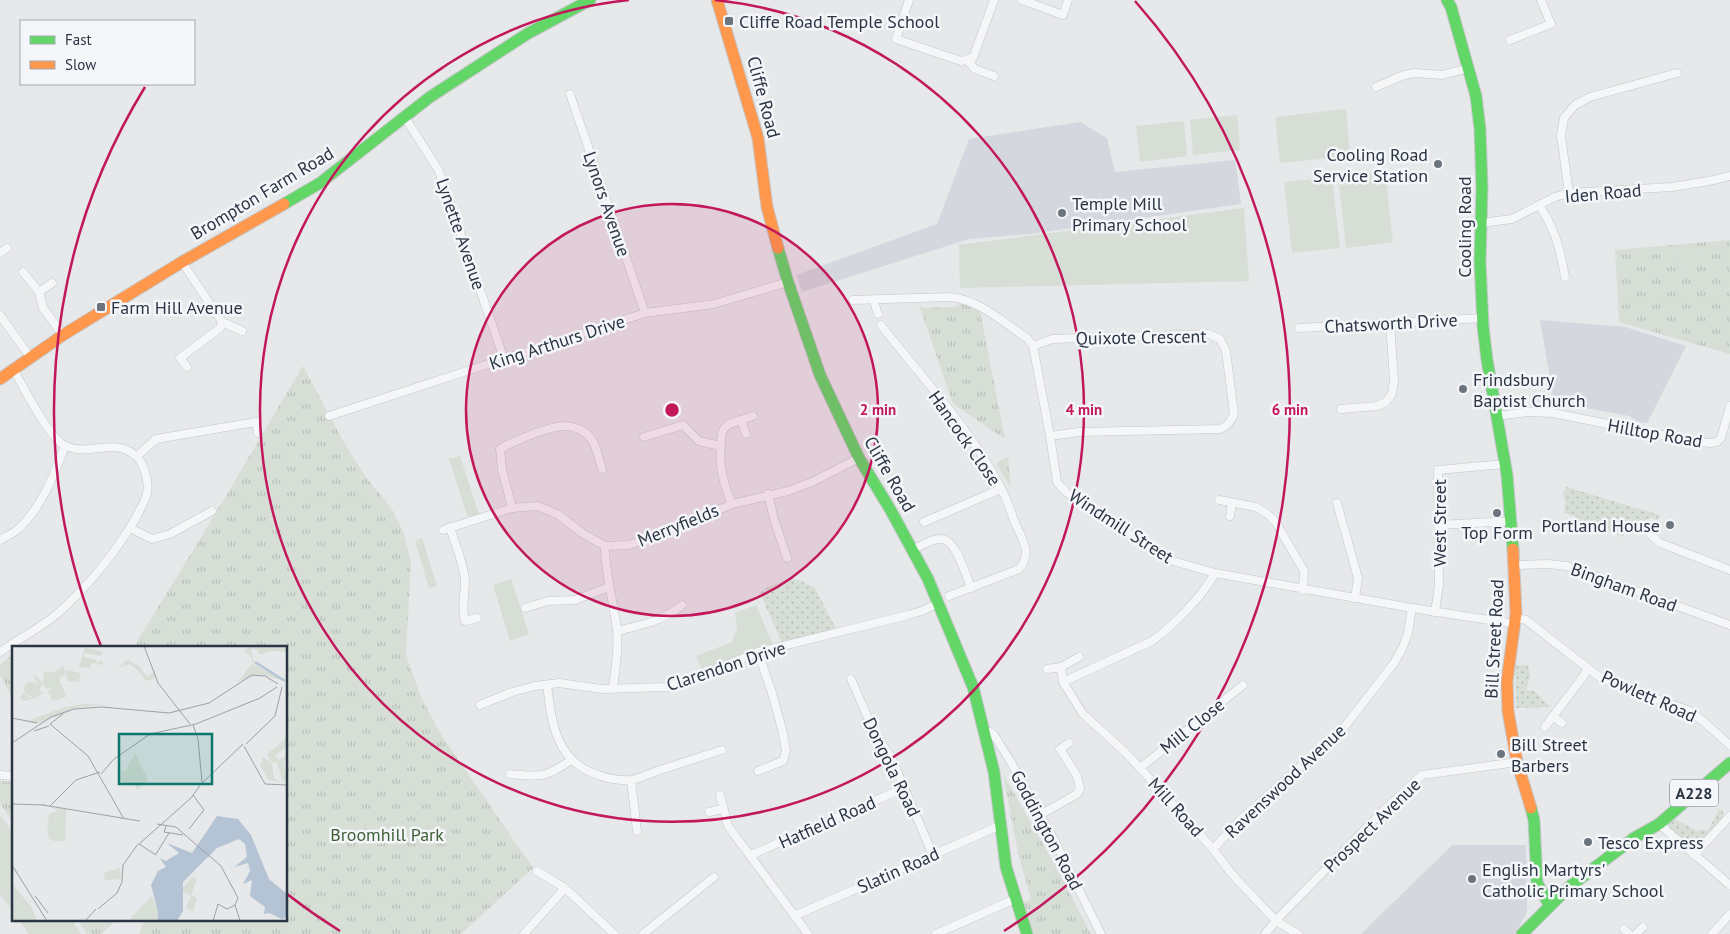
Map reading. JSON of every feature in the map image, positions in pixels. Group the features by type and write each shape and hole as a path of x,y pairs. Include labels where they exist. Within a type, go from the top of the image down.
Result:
{"main road":[{"name":"Brompton Farm Road","path":"0,379 30,357 182,262 320,182 430,96 527,34 590,0"},
{"name":"Cliffe Road","path":"717,0 758,138 767,207 788,282 820,375 859,458 912,550 944,600 986,732 994,772 1005,861 1027,934"},
{"name":"Cooling Road","path":"1447,0 1451,7 1476,96 1482,158 1480,262 1483,318 1486,351 1504,461"},
{"name":"Bill Street Road","path":"1504,461 1512,521 1516,621 1507,681 1508,711 1517,762 1534,820 1537,884 1550,906"},
{"name":"A228","path":"1522,934 1568,887 1634,838 1659,824 1730,763"}],"street":[{"path":"909,0 896,39 961,61 973,58 994,0"},
{"path":"1022,0 1063,15 1068,0"},
{"path":"1510,40 1550,24 1541,0"},
{"path":"967,60 975,69 994,76"},
{"path":"1376,87 1404,75 1442,75 1469,68"},
{"path":"1569,193 1561,136 1564,118 1575,105 1590,97 1677,73"},
{"name":"Lynors Avenue","path":"570,94 645,313"},
{"name":"Lynette Avenue","path":"404,116 439,171 504,358"},
{"name":"Iden Road","path":"1481,223 1512,219 1554,197 1569,193 1672,187 1730,176"},
{"path":"1539,205 1556,236 1565,277"},
{"path":"182,262 222,322 242,332"},
{"path":"23,272 39,292 43,308 63,336"},
{"name":"King Arthurs Drive","path":"329,416 645,313 722,302 788,282"},
{"path":"39,292 52,283"},
{"path":"853,300 962,298 978,304 1028,339 1033,346"},
{"path":"873,299 878,314"},
{"path":"0,315 30,357"},
{"name":"Chatsworth Drive","path":"1299,328 1483,318"},
{"path":"186,367 180,358 220,328 222,322"},
{"path":"1341,409 1377,406 1386,402 1392,394 1394,380 1390,323"},
{"name":"Hancock Close","path":"881,325 959,423 1001,489 1025,547 1025,560 1018,569 944,600"},
{"name":"Quixote Crescent","path":"1033,346 1052,340 1209,334 1220,339 1226,351 1234,414 1230,422 1220,429 1079,432 1050,436"},
{"name":"Windmill Street","path":"1033,346 1057,482 1066,492 1166,559 1215,573 1303,590 1435,612 1516,621"},
{"path":"0,652 37,629 62,609 93,578 130,528 147,494 145,471 137,456 121,447 110,446 78,450 65,446 52,436 13,369"},
{"name":"Hilltop Road","path":"1497,416 1528,412 1561,414 1674,438 1711,443 1717,442 1721,438 1730,406"},
{"path":"732,504 724,484 720,464 723,428 753,416"},
{"path":"741,420 746,434"},
{"path":"137,456 156,439 199,430 256,422 258,433"},
{"path":"644,437 683,425 699,440 720,446"},
{"path":"512,508 502,469 500,449 512,442 553,428 566,426 576,428 585,432 594,442 602,469"},
{"path":"0,540 17,530 36,508 57,468 65,446"},
{"name":"Merryfields","path":"605,546 629,545 670,531 732,504 768,494 788,491 812,482 859,458"},
{"name":"West Street","path":"1435,612 1438,588 1438,470 1504,461"},
{"path":"924,522 1001,489"},
{"path":"768,494 787,558"},
{"path":"1219,500 1258,508 1276,523 1304,572 1303,590"},
{"path":"1230,516 1232,502"},
{"path":"1337,503 1358,578 1355,598"},
{"path":"477,618 465,621 462,611 464,574 446,528 512,508 538,506 558,515 582,533 605,546 605,566 617,631 618,647 613,689"},
{"path":"130,528 152,539 170,534 212,511"},
{"path":"1438,525 1512,521"},
{"path":"1651,535 1660,543 1730,570"},
{"path":"912,550 933,540 941,538 948,540 954,546 971,588"},
{"name":"Bingham Road","path":"1514,565 1548,564 1567,566 1730,625"},
{"path":"1047,669 1062,674 1152,641 1163,633 1190,605 1215,573"},
{"path":"525,608 548,601 575,600 609,587"},
{"name":"Clarendon Drive","path":"480,705 512,692 558,683 613,689 666,687 705,674 758,652 908,616 944,600"},
{"path":"617,631 653,622 673,614 682,605"},
{"name":"Ravenswood Avenue","path":"1213,849 1240,820 1342,730 1394,664 1408,632 1412,608"},
{"name":"Powlett Road","path":"1516,621 1526,620 1598,676 1620,686 1690,711 1703,720 1730,745"},
{"path":"758,652 778,711 786,750 782,761 758,771"},
{"path":"1062,674 1079,657"},
{"path":"1545,727 1585,674 1587,666"},
{"name":"Mill Road","path":"1062,674 1083,714 1140,768 1213,849 1231,874 1276,921 1298,934"},
{"name":"Dongola Road","path":"851,679 875,734 891,756 933,854"},
{"path":"547,685 553,725 560,743 571,760 589,773 605,778 631,780 722,750"},
{"name":"Mill Close","path":"1140,768 1243,685"},
{"path":"1553,716 1562,723"},
{"name":"Goddington Road","path":"986,732 992,733 997,740 1040,815 1071,872 1101,934"},
{"path":"1040,815 1077,794 1080,790 1077,776 1060,749 1069,743"},
{"path":"510,774 539,777 550,774 571,760"},
{"name":"Prospect Avenue","path":"1265,934 1381,813 1422,775 1517,762"},
{"path":"631,780 637,831"},
{"name":"Hatfield Road","path":"751,855 904,788"},
{"path":"720,795 728,826 808,934"},
{"path":"709,812 723,809"},
{"path":"1694,855 1730,816"},
{"path":"1659,824 1730,885"},
{"name":"Slatin Road","path":"794,916 1001,825"},
{"path":"538,872 565,888 614,934"},
{"path":"644,934 714,877"},
{"path":"524,934 565,888"},
{"path":"936,934 1015,899"},
{"path":"1712,934 1730,914"},
{"path":"1636,934 1643,927"}],"shaded area":[{"name":"Temple Mill Primary School","path":"1080,122 1107,138 1115,172 1235,160 1241,204 1030,234 969,239 802,292 796,275 937,224 969,139"},
{"path":"1540,320 1625,327 1686,346 1647,423 1639,422 1629,416 1554,402"},
{"name":"English Martyrs' Catholic Primary School","path":"1452,845 1526,845 1527,912 1515,934 1361,934"}],"green space":[{"path":"1346,109 1350,156 1280,163 1275,117"},
{"path":"1237,115 1240,150 1193,155 1190,120"},
{"path":"1184,121 1187,156 1140,162 1136,126"},
{"path":"1385,171 1393,242 1346,248 1338,177"},
{"path":"1332,177 1340,248 1292,253 1284,182"},
{"path":"1244,208 1249,281 960,288 959,245"},
{"path":"1730,240 1730,354 1619,322 1615,250"},
{"path":"1699,250 1701,265 1675,268 1673,252"},
{"path":"962,303 980,311 1005,439 953,404 919,305 924,308 955,307"},
{"name":"Broomhill Park","path":"303,366 342,439 365,476 392,509 404,534 411,562 406,655 420,695 440,733 533,868 461,934 139,934 143,922 288,922 288,646 134,646"},
{"path":"460,456 479,514 468,518 449,459"},
{"path":"1008,457 1011,485 996,463"},
{"path":"1566,487 1660,515 1657,520 1651,517 1638,525 1631,522 1628,535 1624,533 1624,537 1564,513 1565,502 1563,494"},
{"path":"422,538 437,586 429,588 415,541"},
{"path":"511,579 529,634 510,641 493,585"},
{"path":"789,579 799,580 815,588 837,631 782,643 760,593 766,588"},
{"path":"756,605 773,645 702,670 696,656 732,642 737,629 735,613"},
{"path":"12,655 12,697 0,675 0,665"},
{"path":"1515,665 1528,665 1530,677 1526,690 1535,691 1550,707 1516,708"},
{"path":"1003,774 1055,865 1091,934 1031,934 1021,903 1031,899 1018,853"},
{"path":"0,781 12,782 12,821 0,803"},
{"path":"1719,809 1723,810 1723,818 1696,847 1693,847 1670,828 1669,824 1673,818 1699,832 1701,829 1708,831"},
{"path":"0,815 12,832 12,910 0,894"},
{"path":"20,922 73,922 81,934 29,934"},
{"path":"79,922 114,922 102,934 87,934"}],"traffic: fast":[{"path":"284,204 320,183 430,97 527,34 590,0"},
{"path":"1447,0 1451,7 1476,96 1480,129 1482,188 1480,262 1483,326 1507,475 1513,549"},
{"path":"778,248 820,375 859,458 890,509 928,579 973,687 994,772 1006,867 1027,934"},
{"path":"1522,934 1569,887 1634,838 1659,824 1730,763"},
{"path":"1531,808 1534,820 1537,883 1550,906"}],"traffic: slow":[{"path":"717,0 758,138 767,207 778,248"},
{"path":"0,379 63,335 182,262 284,204"},
{"path":"1513,549 1516,613 1507,681 1508,711 1517,762 1531,808"}],"place":[{"name":"Cliffe Road Temple School","path":"729,21"},
{"name":"Cooling Road Service Station","path":"1438,164"},
{"name":"Temple Mill Primary School","path":"1062,213"},
{"name":"Farm Hill Avenue","path":"101,307"},
{"name":"Frindsbury Baptist Church","path":"1463,389"},
{"name":"Top Form","path":"1497,513"},
{"name":"Portland House","path":"1670,525"},
{"name":"Bill Street Barbers","path":"1501,754"},
{"name":"Tesco Express","path":"1588,842"},
{"name":"English Martyrs' Catholic Primary School","path":"1472,879"}]}
